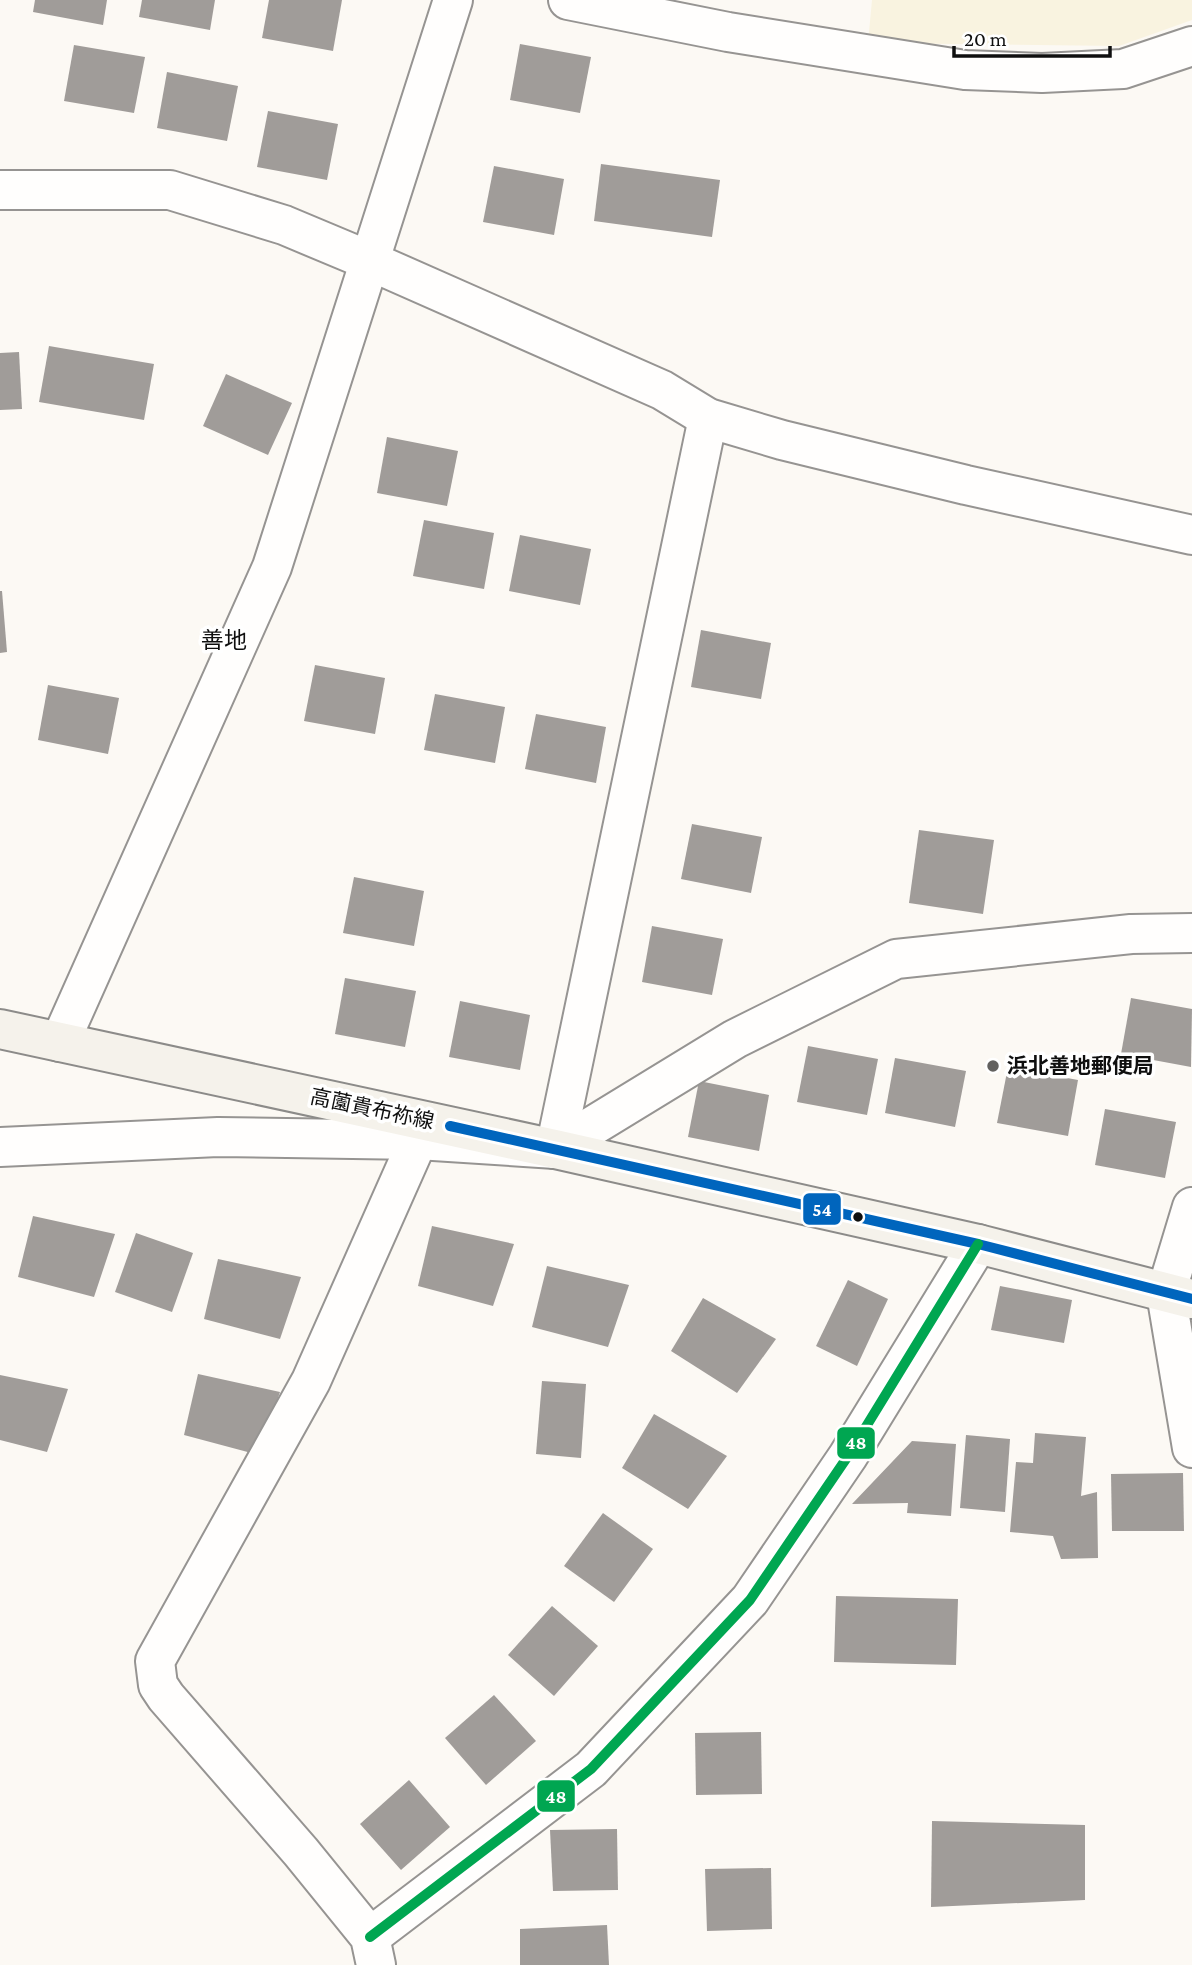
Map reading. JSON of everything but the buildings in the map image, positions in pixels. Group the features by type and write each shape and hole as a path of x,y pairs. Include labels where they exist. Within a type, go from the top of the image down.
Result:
{"main road":[{"name":"高薗貴布祢線","path":"0,1029 978,1244 1179,1296"}],"street":[{"path":"60,1042 272,567 453,0"},
{"path":"568,0 729,32 965,71 1042,73 1123,69 1192,47"},
{"path":"0,190 170,190 284,225 370,261 662,390 708,418 782,440 966,485 1192,535"},
{"path":"555,1149 708,418"},
{"path":"0,1147 218,1137 418,1140 555,1149 735,1039 896,959 1132,934 1192,933"},
{"path":"418,1140 310,1381 155,1661 158,1685 166,1697 301,1852 373,1951 590,1769 750,1600 848,1457 978,1244"},
{"path":"1192,1207 1179,1296 1192,1448"}],"shaded area":[{"path":"872,0 1192,0 1192,20 1119,46 868,43"}],"transit line":[{"name":"54","path":"450,1126 978,1244 1192,1299"},
{"name":"48","path":"370,1937 591,1769 750,1600 848,1456 978,1244"}],"place":[{"name":"浜北善地郵便局","path":"993,1066"}],"district":[{"name":"善地","path":"224,640"}]}
